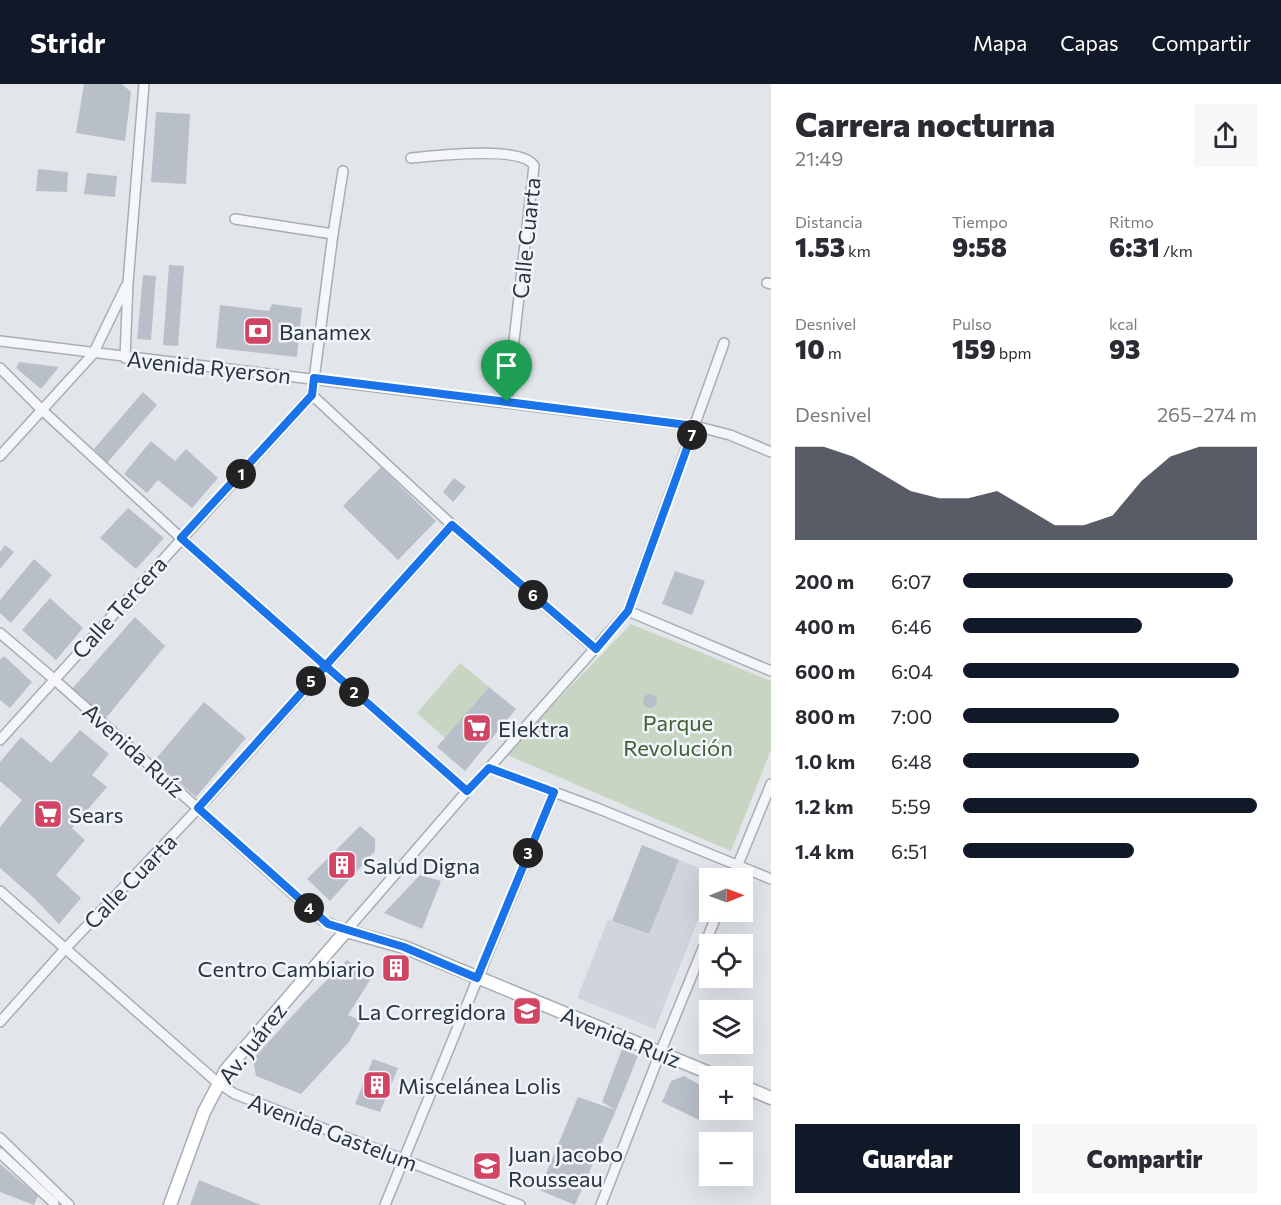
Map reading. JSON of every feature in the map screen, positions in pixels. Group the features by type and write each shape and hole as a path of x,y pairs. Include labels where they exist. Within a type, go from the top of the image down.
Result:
{"street":[{"path":"125,358 128,283 144,84"},
{"name":"Calle Cuarta","path":"411,158 496,153 528,159 534,166 507,402"},
{"path":"343,171 312,395 452,525 596,649"},
{"path":"235,219 333,234"},
{"path":"0,456 93,354 128,283"},
{"name":"Avenida Ryerson","path":"0,341 695,426 730,435 771,452"},
{"path":"346,931 628,611 724,343"},
{"path":"0,368 42,410 181,538 467,791"},
{"name":"Calle Tercera","path":"0,740 312,395"},
{"name":"Calle Cuarta","path":"0,1022 65,949 198,808 452,525"},
{"path":"628,611 771,671"},
{"name":"Avenida Ruíz","path":"0,633 322,920 346,931 404,947 699,1069"},
{"path":"489,768 771,879"},
{"path":"737,866 771,784"},
{"path":"385,1205 554,792"},
{"name":"Avenida Gastelum","path":"0,891 218,1083 235,1094 519,1205"},
{"path":"601,1205 714,922"},
{"name":"Av. Juárez","path":"170,1205 204,1112 218,1083 239,1053 346,931"},
{"path":"753,1091 771,1098"},
{"path":"0,1138 55,1201"},
{"path":"0,1153 55,1201 69,1205"}],"shaded area":[{"path":"679,860 699,868 699,917 655,1029 577,998 608,920 648,934"}],"green space":[{"name":"Parque Revolución","path":"631,624 771,681 771,750 731,851 505,754"},
{"path":"460,663 489,687 445,738 417,713"}],"building":[{"path":"84,84 122,84 131,92 125,141 76,133"},
{"path":"156,112 190,114 186,184 151,182"},
{"path":"38,169 68,172 67,192 36,191"},
{"path":"87,173 117,176 115,197 84,194"},
{"path":"169,265 184,266 178,346 163,345"},
{"path":"143,275 156,276 151,340 137,339"},
{"name":"Banamex","path":"272,304 302,308 297,357 216,348 220,305 269,311"},
{"path":"19,362 59,367 41,389 16,368"},
{"path":"143,392 157,405 107,463 94,449"},
{"path":"151,441 175,461 186,449 218,478 192,508 158,480 147,493 124,474"},
{"path":"381,467 436,521 398,560 343,506"},
{"path":"454,478 466,487 453,502 443,492"},
{"path":"128,508 164,538 136,569 100,538"},
{"path":"5,545 14,552 0,569 0,552"},
{"path":"34,559 52,575 11,623 0,613 0,600"},
{"path":"675,571 705,581 692,615 662,604"},
{"path":"50,598 83,628 56,660 22,630"},
{"path":"135,617 165,646 106,718 72,689"},
{"path":"4,656 32,682 10,708 0,700 0,660"},
{"name":"Elektra","path":"489,687 516,709 465,771 437,747"},
{"path":"650,694 655,696 657,701 655,706 650,708 645,706 643,701 645,696"},
{"path":"204,702 246,738 196,797 154,761"},
{"name":"Sears","path":"80,730 109,754 92,775 107,787 72,828 85,840 56,875 81,898 59,924 0,868 0,827 22,800 0,781 0,762 21,737 51,763"},
{"name":"Salud Digna","path":"360,826 375,839 375,851 330,901 307,879"},
{"path":"642,845 679,860 649,934 612,921"},
{"path":"420,875 441,881 422,929 384,913"},
{"path":"347,960 372,977 348,1015 361,1021 349,1042 301,1094 256,1076 253,1059"},
{"name":"Centro Cambiario","path":"393,961 403,963 398,977 389,973"},
{"path":"622,1049 638,1056 616,1110 602,1102"},
{"name":"Miscelánea Lolis","path":"373,1059 398,1068 380,1112 355,1104"},
{"path":"684,1076 699,1084 699,1120 662,1102 671,1081"},
{"path":"578,1097 616,1110 575,1205 539,1190"},
{"path":"0,1164 38,1196 34,1205 0,1192"},
{"path":"199,1180 261,1205 190,1205"}],"place":[{"name":"Banamex","path":"258,331"},
{"name":"Elektra","path":"477,728"},
{"name":"Sears","path":"48,814"},
{"name":"Salud Digna","path":"342,865"},
{"name":"Centro Cambiario","path":"396,968"},
{"name":"La Corregidora","path":"527,1011"},
{"name":"Miscelánea Lolis","path":"377,1085"},
{"name":"Juan Jacobo Rousseau","path":"487,1166"}],"route":[{"path":"507,402 314,378 312,395 181,538 324,666 467,791 489,768 554,792 477,978 404,947 328,924 198,808 207,800 324,666 452,525 596,649 628,611 695,426 507,402"}]}
